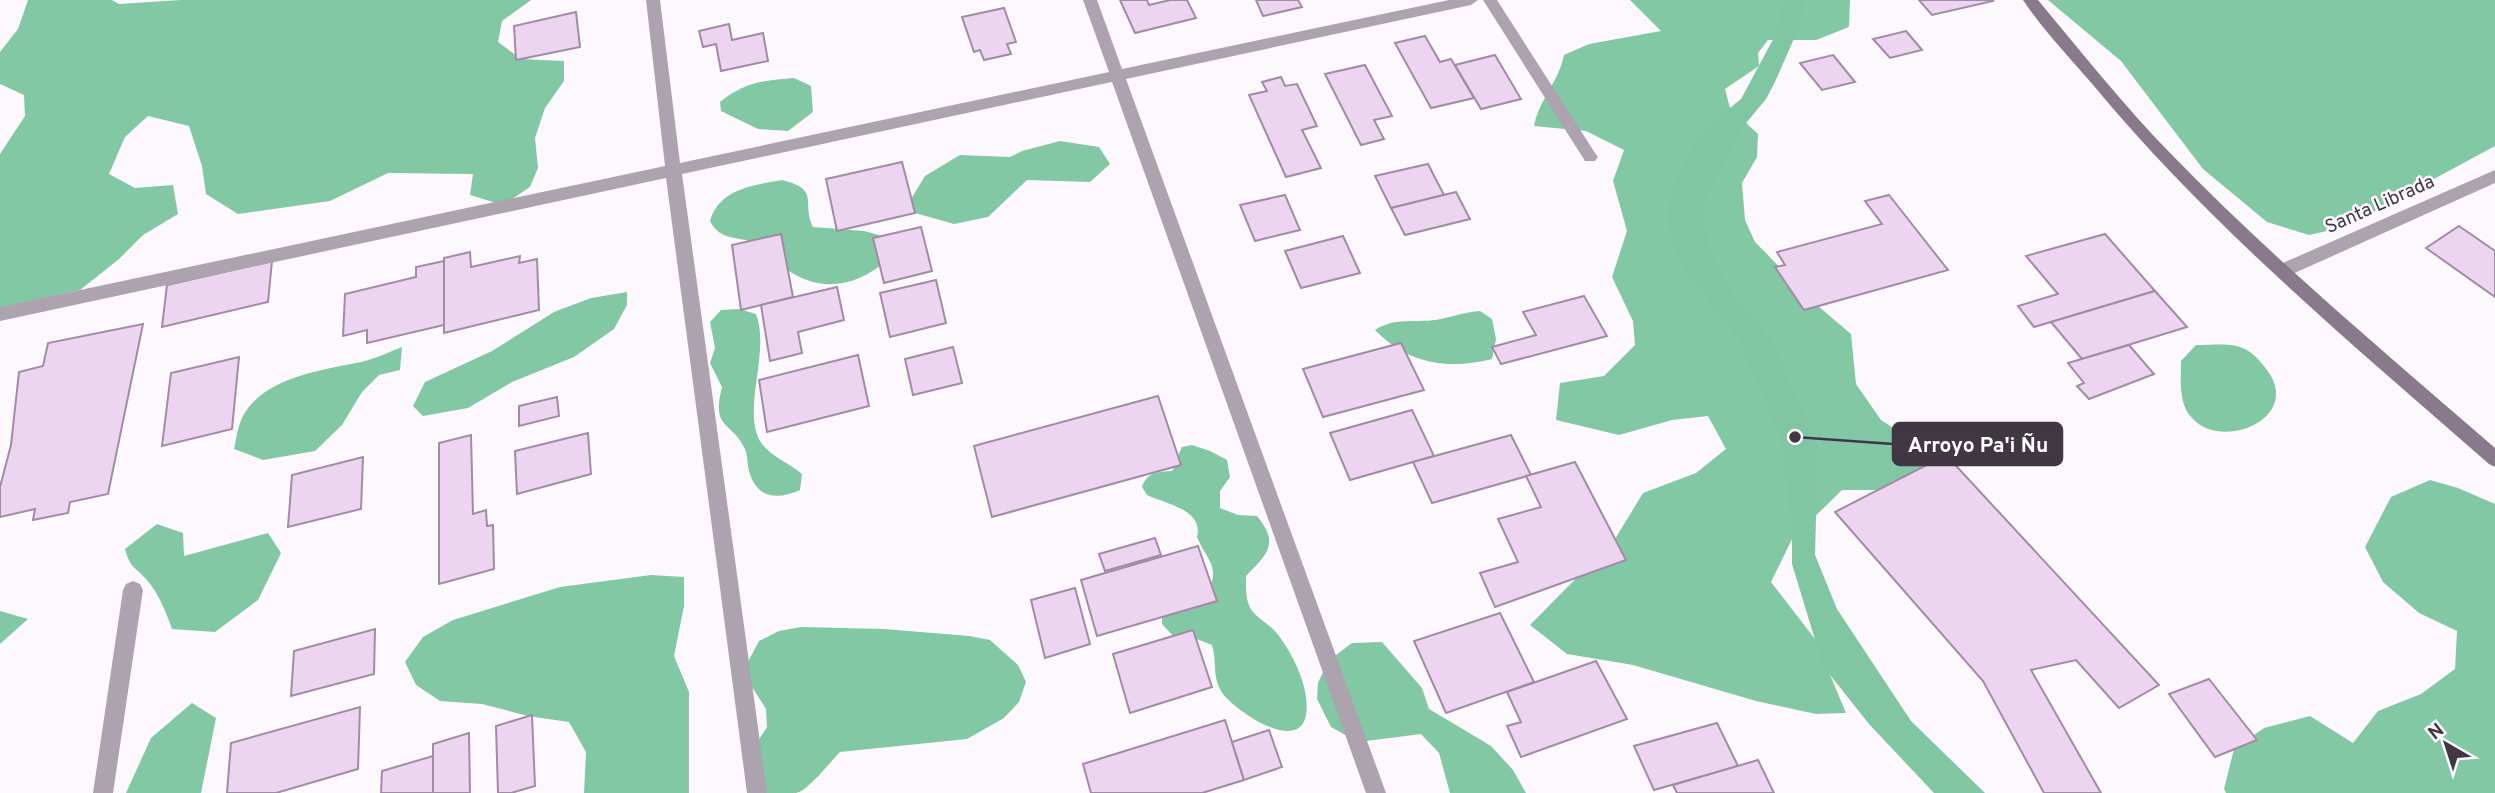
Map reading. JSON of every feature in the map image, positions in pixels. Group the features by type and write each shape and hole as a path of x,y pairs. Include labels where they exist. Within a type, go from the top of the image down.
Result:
{"main road":[{"path":"2030,0 2095,79 2186,179 2282,271 2495,459"}],"street":[{"path":"653,0 757,793"},
{"path":"1090,0 1376,793"},
{"path":"0,314 673,168 1118,77 1471,0"},
{"path":"1490,0 1590,157"},
{"name":"Santa Librada","path":"2282,271 2495,176"},
{"path":"103,793 134,590"}],"shaded area":[{"path":"28,0 112,0 119,4 181,0 531,0 502,21 498,42 521,59 564,61 564,81 545,108 535,138 538,168 530,187 503,205 470,195 473,174 388,173 330,201 238,214 206,194 202,166 189,126 148,116 125,137 109,174 135,188 173,185 178,214 143,235 119,259 80,290 0,308 0,154 25,116 24,95 0,84 0,52 18,29"},
{"path":"1630,0 1850,0 1849,27 1816,40 1768,40 1758,53 1759,66 1725,89 1730,108 1758,134 1757,157 1742,183 1745,220 1755,242 1818,306 1851,334 1856,384 1881,420 1925,449 1922,467 1877,490 1842,490 1792,539 1771,582 1815,639 1846,713 1816,714 1756,701 1633,665 1567,654 1530,625 1615,539 1643,493 1696,473 1726,449 1708,416 1672,420 1619,435 1556,420 1560,383 1604,376 1635,345 1633,321 1612,277 1627,231 1613,181 1624,150 1586,131 1534,126 1564,55 1589,44 1661,31"},
{"path":"1783,0 1805,0 1799,27 1766,99 1742,128 1705,198 1704,226 1716,265 1739,305 1771,339 1818,447 1815,555 1837,609 1911,721 1985,793 1934,793 1869,724 1823,666 1792,564 1792,522 1781,438 1739,340 1677,259 1668,220 1671,193 1682,166 1704,129 1741,99 1777,32"},
{"path":"2048,0 2495,0 2495,146 2345,227 2309,235 2267,222 2203,169 2121,61"},
{"path":"794,78 811,86 813,112 788,131 758,129 721,111 720,102 746,87 763,81"},
{"path":"1060,141 1099,147 1110,164 1090,182 1027,180 988,217 954,224 915,213 911,199 925,176 960,155 1010,157"},
{"path":"782,180 806,192 813,227 864,231 879,235 890,245 888,259 864,276 851,281 838,284 811,282 785,268 760,245 724,235 710,221 714,210 729,195 738,190"},
{"path":"627,292 627,305 614,329 574,357 512,382 468,408 423,416 413,406 425,382 492,351 554,312 591,298"},
{"path":"739,309 756,314 760,329 754,400 756,431 766,449 802,474 800,490 792,493 769,495 757,487 749,471 745,449 721,418 719,401 722,387 710,363 715,348 710,322 721,310"},
{"path":"1480,311 1492,319 1496,339 1492,359 1459,364 1429,361 1401,350 1375,330 1391,323 1441,319"},
{"path":"2196,345 2236,346 2244,348 2259,360 2275,387 2275,403 2267,415 2254,425 2221,432 2205,428 2192,418 2182,399 2181,361"},
{"path":"402,347 400,370 379,375 362,392 342,425 315,451 263,460 234,449 242,418 251,404 278,384 312,372 366,361"},
{"path":"1192,445 1227,460 1230,477 1220,491 1220,508 1238,515 1257,516 1268,534 1265,555 1246,576 1246,595 1253,612 1281,638 1299,672 1307,709 1299,728 1289,731 1276,729 1237,707 1218,685 1212,645 1194,638 1175,638 1162,624 1162,615 1208,594 1213,570 1197,537 1195,520 1181,509 1147,495 1142,487 1150,476 1172,471 1182,447"},
{"path":"2430,480 2458,488 2495,504 2495,793 2226,793 2224,789 2234,749 2264,728 2310,716 2353,743 2378,711 2421,694 2455,669 2457,631 2419,613 2383,582 2365,547 2391,497"},
{"path":"157,524 183,533 184,556 268,533 281,553 258,600 215,632 172,629 155,591 131,564 125,549"},
{"path":"651,575 684,577 684,606 674,656 689,692 689,793 584,793 586,752 569,722 528,716 482,704 440,701 416,685 405,662 423,637 453,620 560,587"},
{"path":"0,611 28,619 0,644"},
{"path":"801,627 884,629 990,640 1018,665 1026,682 1019,702 1004,718 967,739 840,752 813,782 801,791 763,793 754,747 767,727 766,709 747,679 749,660 759,641 779,631"},
{"path":"1382,642 1422,688 1429,709 1491,746 1513,770 1526,793 1450,793 1439,753 1421,734 1358,742 1331,727 1317,699 1318,683 1328,661 1352,643"},
{"path":"192,703 216,718 201,793 126,793 151,738"}],"building":[{"path":"1120,0 1147,0 1149,5 1170,0 1187,0 1196,18 1135,33"},
{"path":"1256,0 1298,0 1302,7 1263,16"},
{"path":"1919,0 1992,0 1993,1 1932,15"},
{"path":"1004,8 1016,42 1007,44 1011,54 984,60 980,50 974,52 962,17"},
{"path":"576,12 580,47 516,60 514,26"},
{"path":"729,24 732,40 763,33 768,61 721,71 716,44 703,47 699,31"},
{"path":"1906,31 1922,50 1890,58 1873,39"},
{"path":"1425,36 1440,62 1451,59 1474,98 1431,108 1395,43"},
{"path":"1495,55 1521,99 1481,109 1455,65"},
{"path":"1833,55 1855,82 1822,90 1800,63"},
{"path":"1365,65 1392,116 1374,120 1384,139 1361,145 1325,74"},
{"path":"1281,77 1285,86 1297,84 1317,126 1302,130 1321,168 1286,177 1249,95 1267,91 1262,82"},
{"path":"902,162 915,213 837,231 826,179"},
{"path":"1428,164 1444,195 1391,208 1375,176"},
{"path":"1456,192 1470,219 1405,235 1391,208"},
{"path":"1285,195 1300,230 1255,241 1240,205"},
{"path":"1889,195 1948,270 1804,310 1775,267 1785,265 1777,252 1882,224 1865,201"},
{"path":"2459,226 2495,251 2495,297 2426,248"},
{"path":"921,227 932,271 884,283 873,238"},
{"path":"781,234 793,297 741,310 732,245"},
{"path":"2105,234 2155,291 2034,327 2018,306 2058,294 2026,256"},
{"path":"1343,236 1360,273 1301,288 1285,251"},
{"path":"470,252 471,267 520,256 519,263 537,259 539,310 444,333 444,258"},
{"path":"272,261 268,302 162,327 167,285"},
{"path":"444,261 444,325 367,343 367,330 343,336 345,294 416,277 416,267"},
{"path":"936,280 946,323 890,337 880,293"},
{"path":"837,287 844,320 798,332 802,353 770,361 761,305"},
{"path":"2155,291 2187,327 2082,359 2051,322"},
{"path":"1584,296 1607,336 1501,364 1492,347 1536,335 1523,312"},
{"path":"143,324 108,494 70,502 68,513 33,520 35,509 0,517 0,487 11,445 19,372 43,366 48,343"},
{"path":"1401,343 1424,390 1323,417 1303,369"},
{"path":"2129,345 2154,374 2089,399 2077,386 2084,383 2068,363"},
{"path":"953,347 962,383 913,395 905,359"},
{"path":"858,355 869,406 767,432 759,380"},
{"path":"239,357 232,429 162,446 171,373"},
{"path":"1158,396 1181,465 992,517 974,446"},
{"path":"557,397 559,416 519,426 519,406"},
{"path":"1412,410 1434,456 1350,480 1330,433"},
{"path":"588,433 591,474 517,494 515,451"},
{"path":"471,435 473,514 486,510 487,526 493,525 494,569 439,584 439,443"},
{"path":"1511,435 1531,475 1432,503 1413,462"},
{"path":"1946,455 2159,685 2119,708 2076,660 2031,670 2101,793 2044,793 1983,681 1835,512"},
{"path":"363,457 361,509 288,527 292,475"},
{"path":"1575,462 1626,560 1495,607 1480,573 1518,562 1498,519 1541,507 1526,476"},
{"path":"1155,538 1161,555 1105,571 1099,554"},
{"path":"1198,546 1217,601 1097,636 1081,580"},
{"path":"1075,588 1090,644 1045,658 1031,600"},
{"path":"1500,613 1534,682 1446,713 1414,641"},
{"path":"375,629 374,674 291,696 294,651"},
{"path":"1193,630 1212,687 1130,713 1113,654"},
{"path":"1596,661 1627,719 1521,757 1507,726 1521,722 1507,692"},
{"path":"2209,679 2257,740 2215,757 2169,694"},
{"path":"360,707 358,769 276,793 227,793 231,743"},
{"path":"532,715 535,786 511,793 498,793 496,726"},
{"path":"1225,720 1244,780 1202,793 1091,793 1083,764"},
{"path":"1717,723 1738,766 1654,790 1634,746"},
{"path":"1269,730 1282,767 1244,780 1232,742"},
{"path":"469,733 470,793 433,793 433,744"},
{"path":"433,756 433,793 381,793 382,771"},
{"path":"1758,760 1774,793 1677,793 1673,785"}],"place":[{"name":"Arroyo Pa'i Ñu","path":"1795,437"}]}
